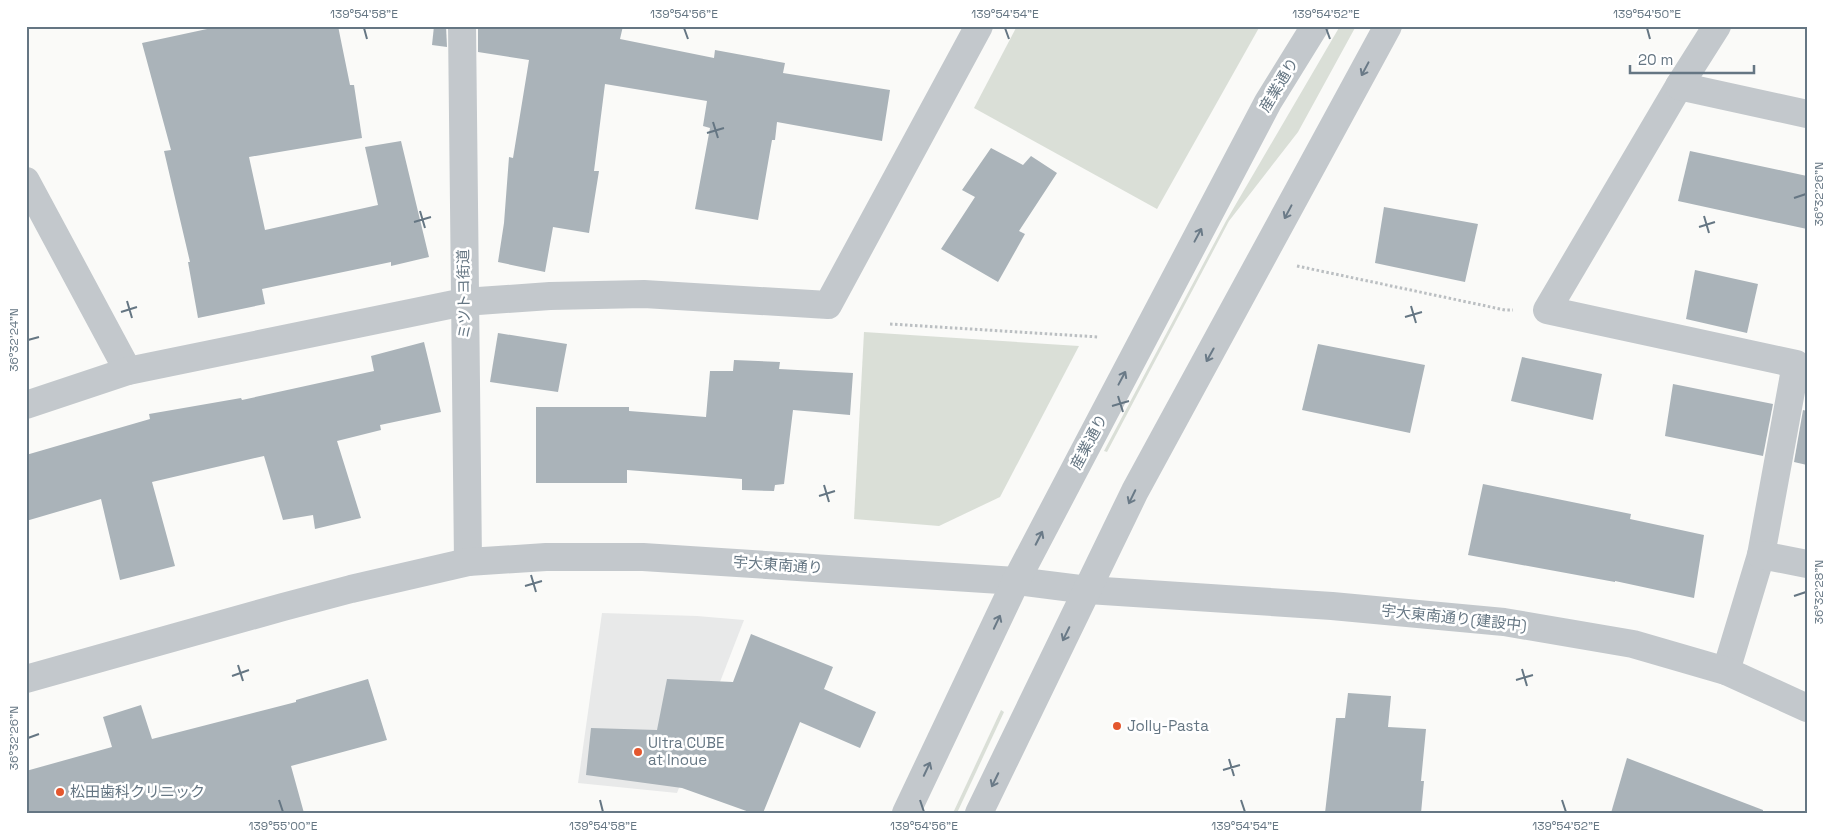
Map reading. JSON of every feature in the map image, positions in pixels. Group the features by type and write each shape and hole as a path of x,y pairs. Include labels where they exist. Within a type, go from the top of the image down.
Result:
{"street":[{"name":"ミツトヨ街道","path":"462,26 468,562"},
{"path":"26,405 128,371 464,302 550,296 644,294 828,305 979,26"},
{"name":"産業通り","path":"906,813 1016,581 1268,102 1315,26"},
{"path":"979,813 1135,491 1388,26"},
{"path":"1718,26 1680,86 1547,310 1801,365 1761,556 1726,670"},
{"path":"1680,86 1807,114"},
{"path":"26,181 128,371"},
{"name":"宇大東南通り","path":"26,679 351,589 468,562 546,557 643,556 1016,581 1088,590"},
{"path":"1761,556 1807,564"},
{"name":"宇大東南通り(建設中)","path":"1088,590 1332,606 1504,622 1633,644 1726,670 1807,708"}],"path":[{"path":"1291,265 1505,310 1547,310"},
{"path":"890,324 1099,337"}],"shaded area":[{"path":"1017,26 1260,26 1157,209 974,108"},
{"path":"1340,26 1356,26 1298,132 1229,221 1107,452 1104,451 1226,221"},
{"path":"864,332 1079,346 1000,497 939,526 854,519"},
{"path":"602,613 697,616 744,620 677,793 578,783"},
{"path":"1001,710 1004,712 957,813 953,813"}],"building":[{"path":"221,26 338,26 350,85 354,85 362,138 249,157 265,230 378,205 365,147 401,141 429,257 391,266 391,262 262,289 265,304 198,318 188,262 190,262 164,151 171,150 142,43"},
{"path":"434,26 446,26 447,47 432,45"},
{"path":"478,26 623,26 620,39 714,58 715,50 785,63 783,73 890,90 882,141 777,122 758,220 695,209 710,128 703,126 707,101 605,84 594,171 599,171 589,233 553,227 545,272 498,262 504,223 509,157 513,158 529,60 478,52"},
{"path":"991,148 1023,165 1031,156 1057,173 1019,231 1025,234 998,282 941,249 975,197 962,190"},
{"path":"1690,151 1807,176 1807,229 1678,201"},
{"path":"1384,207 1478,224 1465,282 1375,263"},
{"path":"1695,270 1758,284 1747,333 1686,319"},
{"path":"498,333 567,344 558,392 490,382"},
{"path":"424,342 441,412 380,425 381,430 337,441 361,518 315,529 313,515 283,520 264,456 152,482 175,566 120,580 101,499 26,521 26,455 150,419 149,414 241,398 242,400 374,371 371,356"},
{"path":"1318,344 1425,365 1410,433 1302,410"},
{"path":"1522,357 1602,374 1593,420 1511,401"},
{"path":"734,360 780,362 779,369 853,373 850,415 793,410 784,484 775,485 774,491 742,490 742,479 627,470 627,483 536,483 536,407 629,407 629,411 706,417 710,371 733,371"},
{"path":"1673,384 1773,404 1763,456 1665,436"},
{"path":"1803,410 1807,411 1807,465 1794,462"},
{"path":"1483,484 1631,514 1630,519 1704,535 1694,598 1615,581 1468,555"},
{"path":"751,634 833,667 824,689 876,712 860,748 800,722 763,813 752,813 682,788 586,775 591,728 657,730 667,679 733,682"},
{"path":"368,679 387,740 291,766 304,813 26,813 26,771 112,747 103,717 141,705 152,739 296,702 296,700"},
{"path":"1348,693 1391,696 1388,727 1426,729 1421,781 1424,781 1421,813 1325,813 1336,718 1345,718"},
{"path":"1627,758 1763,810 1763,813 1611,813"}],"place":[{"name":"Jolly-Pasta","path":"1117,726"},
{"name":"Ultra CUBE at Inoue","path":"638,752"},
{"name":"松田歯科クリニック","path":"60,792"}]}
